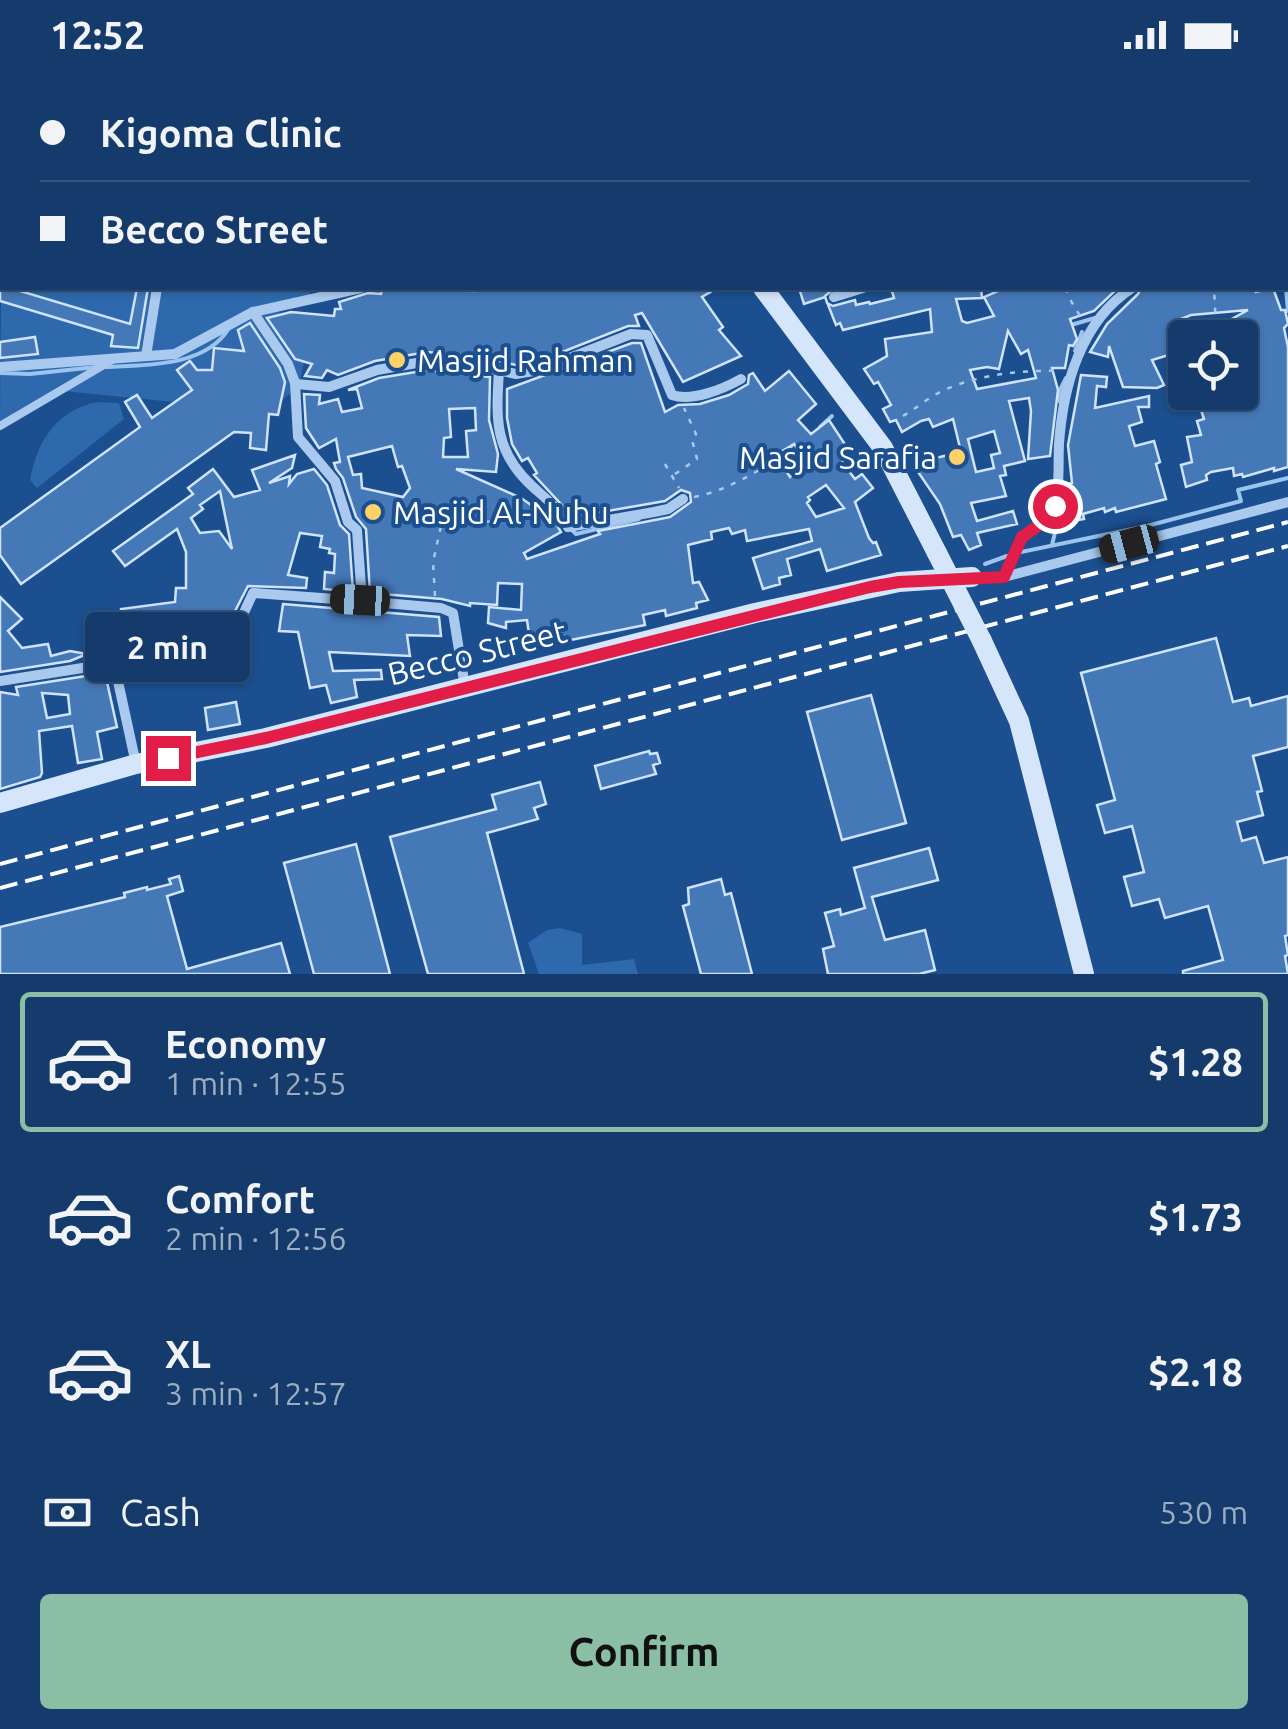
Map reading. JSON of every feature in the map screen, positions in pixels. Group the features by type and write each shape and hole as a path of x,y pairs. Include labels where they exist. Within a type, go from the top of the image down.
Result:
{"street":[{"path":"146,356 156,290"},
{"path":"0,367 176,354 253,312 353,290"},
{"path":"765,290 884,448 982,641 1019,721 1084,974"},
{"path":"834,297 857,290"},
{"path":"1004,577 1022,537 1042,523 1055,506 1063,409 1073,370 1089,332 1113,300 1129,290"},
{"path":"253,312 288,364 296,384 298,437 335,481 348,522 357,530 362,600"},
{"path":"296,384 329,387 377,370 428,361 516,374 539,370 623,335 647,335 672,395 680,398 708,393 741,379"},
{"path":"499,371 496,412 503,449 528,482 554,504 568,527 654,512 682,499"},
{"path":"972,577 1004,577 1288,502"},
{"name":"Becco Street","path":"0,803 136,764 266,738 870,587 972,577"},
{"path":"0,681 114,663 182,662 232,653 254,593 362,600 453,613 465,687"},
{"path":"114,663 136,764"}],"lane":[{"path":"0,426 118,358"}],"path":[{"path":"1066,290 1089,332"},
{"path":"1214,290 1216,320"},
{"path":"903,416 943,390 968,384 983,375 1073,370"},
{"path":"672,395 687,411 696,434 692,440 697,451 693,463 674,476"},
{"path":"665,464 682,499 710,494 778,459"},
{"path":"434,608 434,562 442,526 496,521"}],"shaded area":[{"path":"1,290 310,290 312,300 275,305 305,358 299,386 282,400 194,404 63,391 0,426"},
{"path":"98,402 119,403 124,419 37,488 30,480 44,440 61,419"},
{"path":"560,928 582,934 582,965 634,959 638,974 539,974 528,943 547,930"}],"building":[{"path":"0,290 17,290 130,324 137,290 148,290 138,348 111,346 113,335 0,301"},
{"path":"382,290 714,290 702,297 723,327 719,330 741,356 683,382 642,313 635,315 639,326 628,326 537,362 516,365 427,352 375,361 338,375 327,370 322,378 305,376 312,364 295,359 267,318 291,312 334,316 335,309 341,309 339,302 368,293 381,294"},
{"path":"800,290 832,290 825,296 826,300 825,297 804,304"},
{"path":"892,290 981,290 982,298 956,299 962,321 967,323 994,316 984,297 1000,290 1116,290 1094,311 1070,319 1077,339 1073,346 1069,345 1065,368 1052,368 1058,390 1050,456 1028,459 1029,398 1009,401 1025,461 1004,466 1006,475 1000,476 1006,496 971,503 977,521 1013,511 1017,524 977,533 981,545 969,550 961,535 953,537 940,504 914,466 961,452 953,419 933,427 929,419 921,421 902,432 896,420 890,422 883,409 891,405 878,382 874,384 864,369 887,356 885,339 932,332 930,309 843,330 840,323 836,325 827,303 833,306 855,300 856,305 870,304 894,298","holes":["1008,331 1021,354 1028,350 1036,378 977,389 970,370 999,369","994,431 1000,453 991,455 994,468 976,472 968,439"]},
{"path":"1140,290 1274,290 1288,324 1284,328 1288,347 1288,467 1243,477 1234,476 1233,468 1211,472 1206,475 1207,480 1186,487 1181,465 1192,462 1187,437 1201,435 1197,421 1204,419 1201,410 1258,410 1258,320 1230,320 1248,310 1168,320 1168,355 1152,360 1164,385 1157,388 1123,387 1109,346 1108,357 1090,352 1107,324"},
{"path":"250,323 285,382 278,415 269,414 266,450 250,448 251,433 234,432 21,584 0,555 0,528 140,427 125,402 137,395 152,418 192,390 177,370 190,361 197,370 212,370 214,348 244,351 238,330"},
{"path":"35,337 38,354 0,358 0,342"},
{"path":"632,343 641,343 665,412 678,405 700,404 729,395 748,384 753,373 765,391 789,371 816,404 798,420 811,434 829,420 852,455 842,462 855,479 862,474 873,488 855,502 869,538 876,542 881,555 827,571 820,549 787,559 791,575 779,578 780,584 763,589 753,558 812,541 809,529 747,541 745,530 732,534 729,528 711,532 712,539 688,545 693,583 699,582 708,600 696,603 697,608 666,616 665,610 643,615 645,625 531,648 527,620 506,622 506,628 488,623 489,607 521,610 522,584 498,583 497,605 470,606 442,599 370,593 366,529 356,517 334,463 340,462 336,439 319,448 306,428 304,394 320,395 319,404 338,399 342,412 362,408 357,389 348,390 379,378 428,370 490,377 489,420 498,454 496,472 456,469 537,509 541,506 554,520 561,532 524,553 527,559 600,534 598,531 670,517 691,502 690,493 681,490 665,501 573,517 534,475 537,473 528,458 522,461 512,444 507,389","holes":["475,408 476,430 466,431 468,457 443,457 444,438 451,437 449,409","794,444 808,464 790,477 776,455","392,446 410,488 403,497 362,488 361,474 353,475 348,457","826,485 844,508 816,517 807,503 808,497"]},
{"path":"1081,375 1107,377 1106,387 1097,386 1095,408 1149,396 1149,407 1138,407 1142,422 1129,426 1135,446 1154,441 1166,499 1116,512 1115,508 1105,512 1104,508 1083,514 1084,519 1061,523 1067,484 1072,483 1068,445"},
{"path":"295,455 292,468 269,483 290,476 289,484 297,474 314,469 327,485 340,525 349,534 353,592 324,589 325,572 334,573 335,554 320,547 322,536 300,533 288,575 307,578 306,588 248,586 233,615 227,643 181,652 139,652 124,647 131,627 122,628 121,609 175,602 176,588 186,588 186,552 177,529 125,566 113,551 193,494 188,488 213,469 234,497 260,490 252,470","holes":["220,491 232,549 219,531 200,533 191,518 203,509 200,505"]},
{"path":"0,597 22,619 8,631 22,648 48,644 51,656 70,651 87,654 70,661 0,672"},
{"path":"283,604 439,617 441,636 407,635 410,656 329,652 333,671 381,670 382,679 354,680 357,697 331,703 326,685 310,688 298,632 279,631"},
{"path":"1216,638 1233,702 1249,698 1251,706 1288,696 1288,747 1253,756 1262,791 1257,792 1263,815 1237,822 1242,841 1256,837 1264,863 1288,857 1288,974 1183,974 1223,960 1208,906 1165,918 1159,899 1132,906 1124,877 1144,872 1132,826 1105,833 1097,805 1115,800 1081,673"},
{"path":"105,673 117,727 97,732 102,759 78,763 72,726 39,731 40,777 0,789 0,692 18,695 16,687","holes":["42,693 68,695 70,714 47,718"]},
{"path":"871,695 906,823 842,840 807,712"},
{"path":"236,702 240,724 208,730 205,708"},
{"path":"649,751 657,753 660,763 653,765 656,774 601,789 595,766"},
{"path":"540,782 546,804 534,808 538,819 487,833 524,974 428,974 390,837 496,809 492,795"},
{"path":"356,844 390,974 314,974 284,863"},
{"path":"929,848 938,880 872,897 885,940 925,930 935,970 919,974 828,974 823,949 834,946 825,913 840,909 841,915 865,908 854,868"},
{"path":"179,876 183,891 167,896 187,969 281,943 290,974 0,974 0,927 171,884 169,879"},
{"path":"721,879 725,895 731,893 752,974 701,974 683,906 689,904 688,888"}],"waterway":[{"path":"1286,290 1288,311"},
{"path":"1071,325 1095,318"},
{"path":"105,367 190,357 219,341 229,328"},
{"path":"1075,351 1082,332"},
{"path":"0,373 96,367"},
{"path":"1060,402 1066,378"},
{"path":"820,427 832,416"},
{"path":"778,466 792,445"},
{"path":"1016,553 1147,526 1241,501 1238,490 1288,478"},
{"path":"1052,545 1057,511"},
{"path":"572,530 576,534 639,519"},
{"path":"985,564 1007,556"}],"railway":[{"path":"0,864 1288,522"},
{"path":"0,888 1288,546"}],"place":[{"name":"Masjid Rahman","path":"397,360"},
{"name":"Masjid Sarafia","path":"957,457"},
{"name":"Masjid Al-Nuhu","path":"373,512"}],"route":[{"path":"168,758 266,738 870,587 1004,577 1022,537 1042,523 1055,506"}]}
